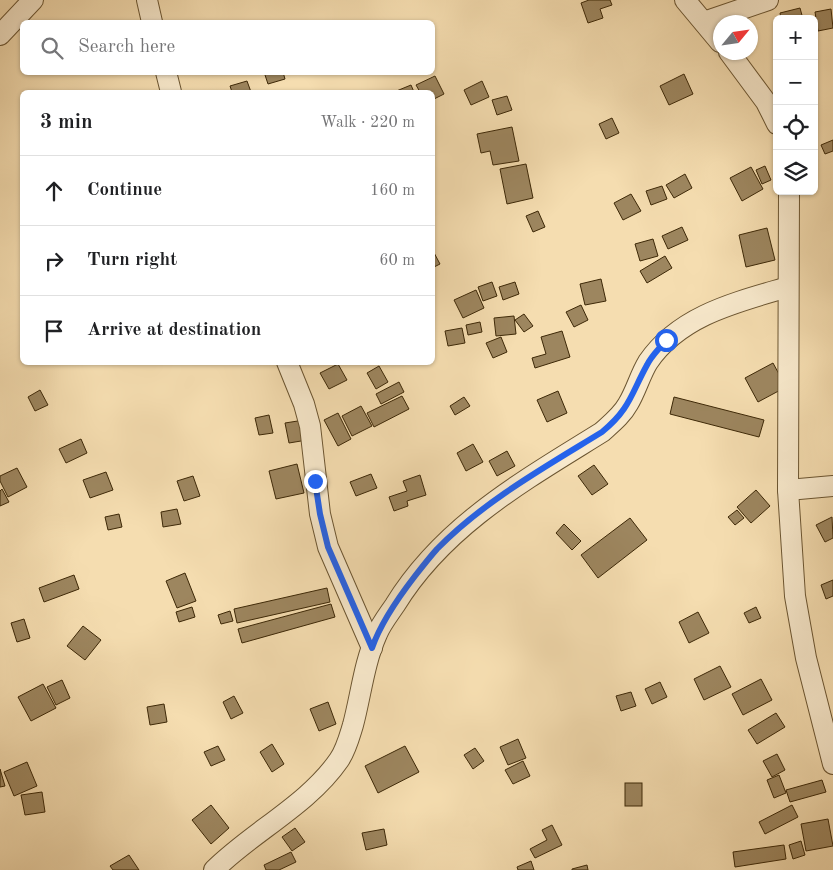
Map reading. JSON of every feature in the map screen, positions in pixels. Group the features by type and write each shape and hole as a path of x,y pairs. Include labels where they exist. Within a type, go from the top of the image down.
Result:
{"street":[{"path":"0,35 32,0"},
{"path":"147,0 152,20"},
{"path":"686,0 713,33"},
{"path":"704,22 768,0"},
{"path":"735,60 766,102 773,116"},
{"path":"167,75 170,90"},
{"path":"789,195 788,490 795,596 806,658 833,764"},
{"path":"214,870 224,860 290,809 326,776 340,760 348,744 372,648 378,632 403,591 437,550 465,523 490,504 602,432 616,420 628,405 648,363 666,340 688,323 716,310 788,287"},
{"path":"288,365 304,404 310,426 320,514 328,547 372,648"},
{"path":"788,490 833,486"}],"building":[{"path":"589,0 610,0 612,5 600,9 603,18 588,23 581,3"},
{"path":"800,8 802,15 780,15 780,13"},
{"path":"831,9 833,28 818,31 818,15 815,15 815,12"},
{"path":"684,74 693,94 669,105 660,86"},
{"path":"265,75 284,75 285,79 268,84"},
{"path":"435,76 444,94 435,98 435,90 419,90 416,85"},
{"path":"247,81 250,90 231,90 230,86"},
{"path":"482,81 489,97 471,105 464,90"},
{"path":"411,85 413,90 399,90"},
{"path":"507,96 512,110 497,115 492,100"},
{"path":"612,118 619,133 606,139 599,124"},
{"path":"512,127 519,161 493,165 490,151 481,153 477,134"},
{"path":"833,140 833,151 825,154 821,145"},
{"path":"526,164 533,198 507,204 500,169"},
{"path":"765,166 771,180 762,184 756,170"},
{"path":"751,167 763,189 742,201 730,178"},
{"path":"685,174 692,188 674,198 666,185"},
{"path":"662,186 667,199 651,205 646,191"},
{"path":"631,194 641,211 623,220 614,203"},
{"path":"538,211 545,227 533,232 526,216"},
{"path":"682,227 688,240 668,249 662,236"},
{"path":"767,228 775,260 746,267 739,235"},
{"path":"653,239 658,256 640,261 635,244"},
{"path":"435,255 440,264 435,266"},
{"path":"665,256 672,268 647,283 640,271"},
{"path":"601,279 606,301 585,305 580,284"},
{"path":"492,282 497,296 483,301 478,287"},
{"path":"515,282 519,294 503,300 499,287"},
{"path":"476,290 484,308 463,318 454,300"},
{"path":"581,305 588,320 574,327 566,312"},
{"path":"524,314 533,326 524,332 515,320"},
{"path":"514,316 516,334 496,336 494,318"},
{"path":"480,322 482,332 468,335 466,325"},
{"path":"462,328 465,343 448,346 445,331"},
{"path":"562,331 570,357 535,368 532,358 546,354 541,337"},
{"path":"501,337 507,352 493,358 486,343"},
{"path":"773,363 786,387 758,402 745,378"},
{"path":"339,365 347,380 329,389 320,373"},
{"path":"379,366 388,382 376,389 367,373"},
{"path":"399,382 404,392 381,404 376,394"},
{"path":"40,390 48,405 35,411 28,397"},
{"path":"558,391 567,413 547,422 537,400"},
{"path":"402,396 409,409 374,427 367,413"},
{"path":"464,397 470,406 455,415 450,406"},
{"path":"674,397 764,420 759,437 670,414"},
{"path":"361,406 372,426 352,436 342,416"},
{"path":"338,413 351,439 338,446 324,420"},
{"path":"269,415 273,433 259,435 255,418"},
{"path":"304,420 307,440 289,443 285,423"},
{"path":"81,439 87,453 66,463 59,449"},
{"path":"473,444 483,462 466,471 457,453"},
{"path":"507,451 515,466 497,476 489,461"},
{"path":"297,464 304,493 276,499 269,471"},
{"path":"594,465 608,484 592,495 578,476"},
{"path":"17,468 27,487 8,497 0,481 0,476"},
{"path":"106,472 113,490 90,498 83,480"},
{"path":"371,474 377,488 356,496 350,482"},
{"path":"420,475 426,495 407,501 408,506 394,511 389,497 407,491 403,481"},
{"path":"193,476 200,496 184,501 177,481"},
{"path":"2,489 9,502 0,506 0,491"},
{"path":"756,490 770,506 751,523 737,507"},
{"path":"177,509 181,524 163,527 161,512"},
{"path":"737,510 744,518 735,525 728,517"},
{"path":"119,514 122,527 108,530 105,517"},
{"path":"832,517 833,538 825,542 816,525"},
{"path":"630,518 647,540 598,578 581,555"},
{"path":"564,524 581,541 572,550 556,533"},
{"path":"185,573 196,601 177,608 166,581"},
{"path":"74,575 79,589 44,602 39,588"},
{"path":"833,580 833,596 826,599 821,585"},
{"path":"327,588 330,602 237,623 234,609"},
{"path":"331,604 335,617 242,643 238,629"},
{"path":"192,607 195,617 179,622 176,612"},
{"path":"756,607 761,618 749,623 744,613"},
{"path":"230,611 233,621 221,624 218,615"},
{"path":"698,612 709,633 689,643 679,622"},
{"path":"24,619 30,638 17,642 11,623"},
{"path":"83,626 101,640 85,660 67,646"},
{"path":"720,666 731,687 704,700 694,679"},
{"path":"761,679 772,700 743,715 732,694"},
{"path":"62,680 70,698 56,705 47,687"},
{"path":"660,682 667,697 652,704 645,689"},
{"path":"43,684 56,708 31,721 18,697"},
{"path":"631,692 636,706 621,711 616,696"},
{"path":"234,696 243,713 231,719 223,702"},
{"path":"328,702 336,724 319,731 310,709"},
{"path":"164,704 167,722 150,725 147,707"},
{"path":"776,713 785,727 757,744 748,730"},
{"path":"518,739 526,758 508,765 500,747"},
{"path":"272,744 284,764 272,772 260,752"},
{"path":"218,746 225,760 211,766 204,752"},
{"path":"405,746 419,772 378,793 365,766"},
{"path":"475,748 484,761 473,769 464,755"},
{"path":"777,754 785,770 772,777 763,761"},
{"path":"523,761 530,776 513,784 505,770"},
{"path":"27,762 37,786 14,796 4,772"},
{"path":"0,769 5,786 0,787"},
{"path":"779,775 786,793 774,798 767,780"},
{"path":"822,780 826,792 790,802 786,790"},
{"path":"625,783 642,783 642,806 625,806"},
{"path":"42,792 45,812 25,815 21,795"},
{"path":"211,805 229,828 211,844 192,820"},
{"path":"792,805 798,817 765,834 759,822"},
{"path":"828,819 833,846 806,851 801,824"},
{"path":"552,825 562,845 535,858 530,849 547,840 542,830"},
{"path":"295,828 305,842 292,851 282,837"},
{"path":"384,829 387,845 366,850 362,833"},
{"path":"801,841 805,855 793,859 789,845"},
{"path":"784,845 786,859 735,867 733,852"},
{"path":"291,852 296,862 279,870 266,870 264,865"},
{"path":"129,855 139,870 113,870 110,866"},
{"path":"531,861 534,870 518,870 517,867"},
{"path":"587,865 588,870 572,870 572,869"}],"route":[{"path":"315,481 328,547 372,648 378,632 403,591 437,550 465,523 490,504 602,432 616,420 628,405 648,363 666,340"}]}
